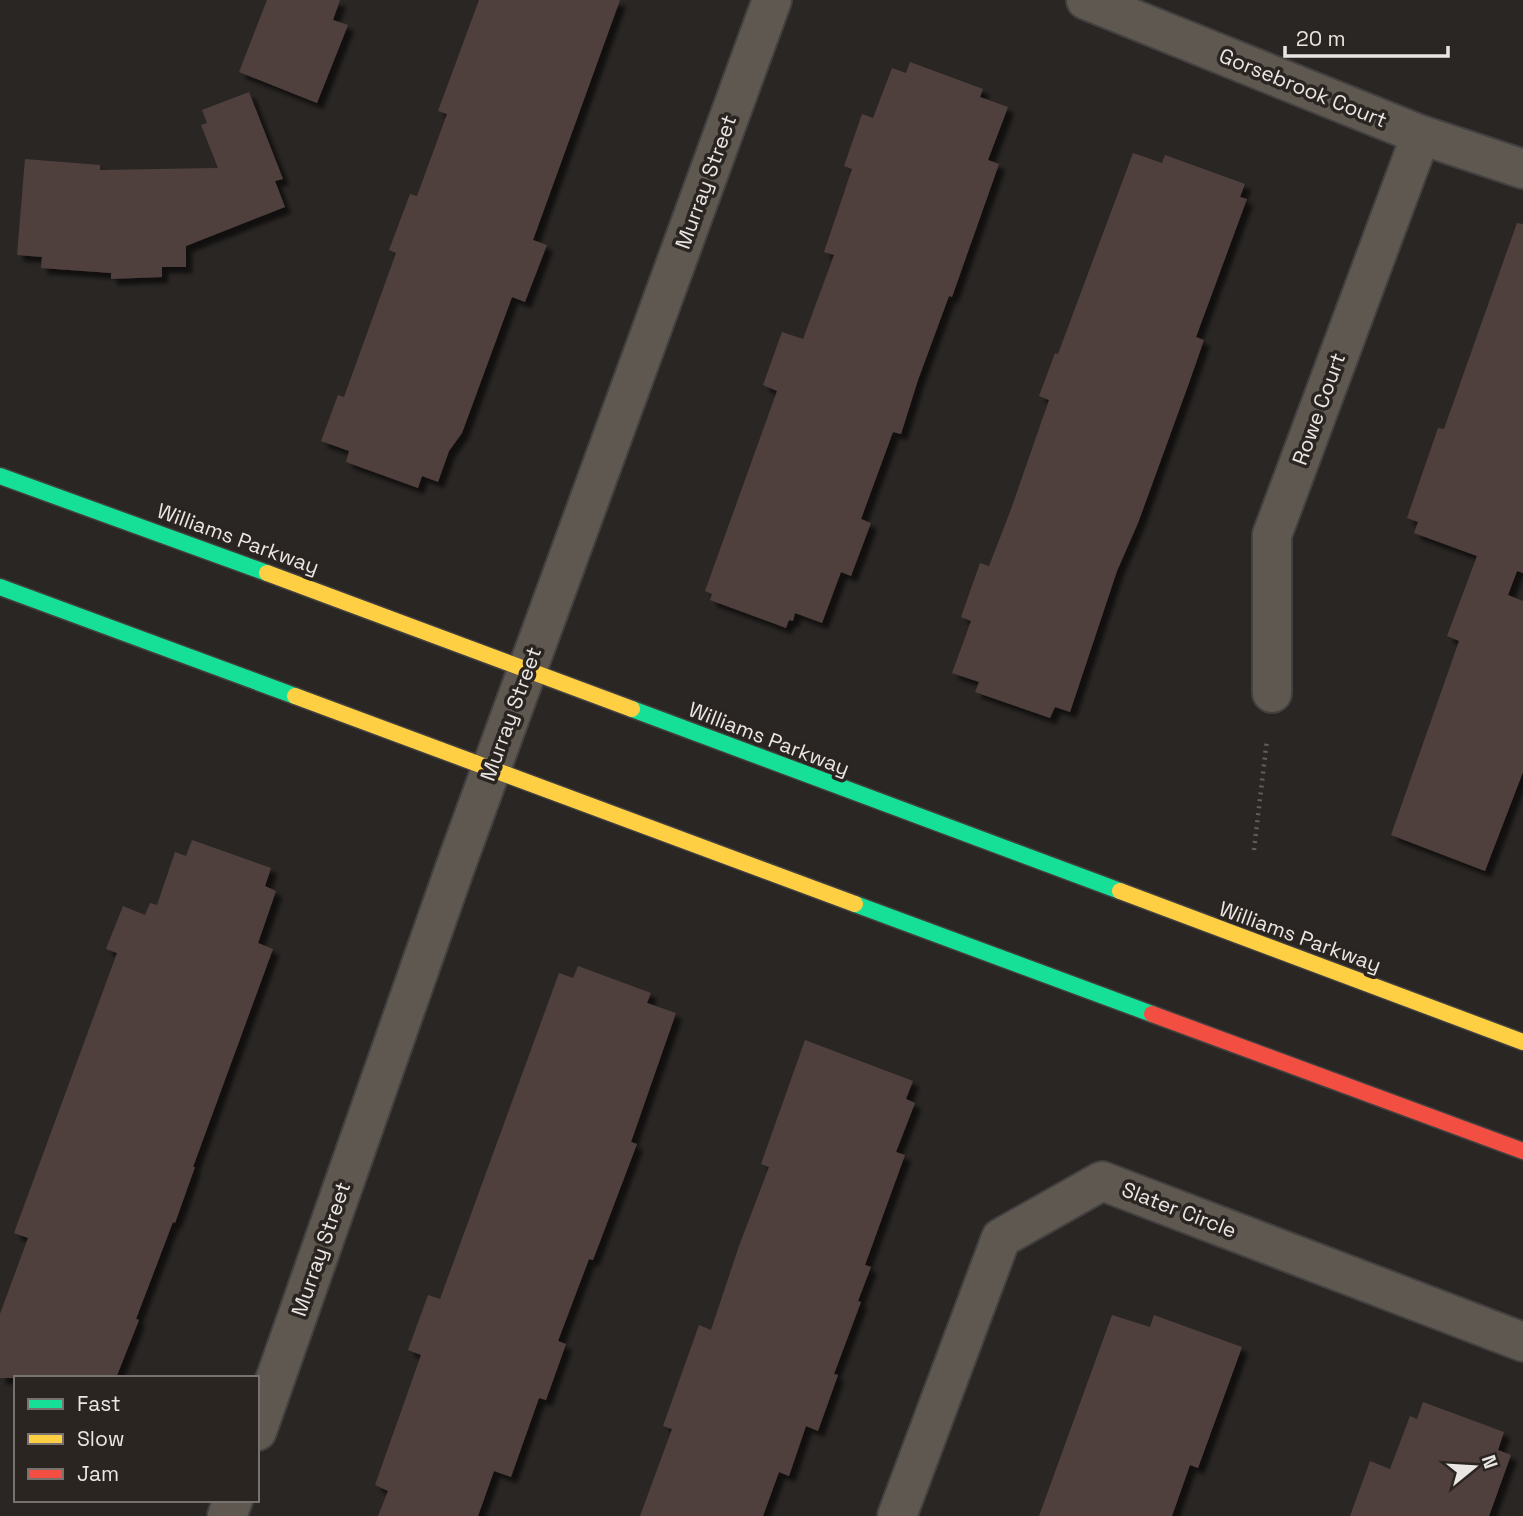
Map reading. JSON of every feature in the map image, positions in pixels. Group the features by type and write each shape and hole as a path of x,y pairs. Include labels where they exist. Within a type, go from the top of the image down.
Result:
{"main road":[{"name":"Williams Parkway","path":"0,476 127,520 1523,1042"},
{"path":"0,587 1523,1152"}],"street":[{"name":"Murray Street","path":"259,1425 491,769 772,0"},
{"name":"Gorsebrook Court","path":"1086,0 1421,135 1523,169"},
{"name":"Rowe Court","path":"1272,693 1272,534 1421,135"},
{"name":"Slater Circle","path":"897,1516 1001,1238 1102,1181 1523,1342"}],"path":[{"path":"1254,850 1272,693"}],"building":[{"path":"267,0 340,0 333,20 348,25 317,103 239,72"},
{"path":"479,0 620,0 533,240 547,245 525,302 512,297 462,433 449,451 438,482 422,476 418,488 346,462 349,451 321,441 338,395 344,397 396,253 389,250 410,194 417,196 447,114 438,111"},
{"path":"910,62 983,89 980,97 1008,107 988,160 999,164 952,297 949,296 918,380 901,434 893,432 861,519 871,523 851,576 841,572 822,623 795,613 793,621 789,620 786,628 710,600 712,594 705,591 777,391 763,385 782,332 803,339 834,255 824,252 852,169 844,166 862,114 873,118 892,68 906,73"},
{"path":"249,92 283,179 275,181 285,207 186,246 186,267 162,267 162,277 111,279 111,273 41,268 42,257 17,255 25,159 100,165 100,170 218,168 201,125 207,123 202,110"},
{"path":"1133,153 1162,163 1165,155 1245,184 1240,197 1247,199 1196,337 1204,340 1138,523 1117,571 1070,712 1055,707 1050,718 975,692 979,682 952,673 971,621 961,617 980,563 989,566 1010,512 1049,400 1039,396 1055,353 1058,354"},
{"path":"1517,223 1523,224 1523,573 1517,571 1508,595 1523,601 1523,772 1485,871 1391,835 1459,641 1447,636 1477,556 1414,533 1418,522 1407,518 1438,428 1444,429"},
{"path":"192,840 271,868 265,886 276,891 258,943 273,949 117,1376 0,1378 0,1314 28,1238 14,1233 117,953 106,949 123,906 145,915 150,903 157,905 175,852 186,856"},
{"path":"578,966 651,993 647,1003 676,1013 631,1142 637,1144 593,1260 589,1259 558,1341 566,1344 546,1400 539,1398 511,1477 494,1471 478,1516 378,1516 388,1491 375,1485 421,1355 408,1350 428,1295 440,1299 559,973 573,978"},
{"path":"805,1040 913,1081 906,1099 915,1103 896,1152 905,1155 865,1265 871,1267 834,1374 838,1375 818,1431 806,1426 789,1476 779,1472 763,1516 640,1516 672,1429 663,1426 699,1325 711,1330 769,1167 761,1164"},
{"path":"1112,1315 1150,1327 1154,1315 1242,1347 1198,1468 1190,1465 1172,1516 1039,1516"},
{"path":"1423,1402 1504,1432 1498,1450 1511,1455 1489,1516 1350,1516 1370,1461 1390,1469 1410,1416 1417,1419"}],"traffic: fast":[{"path":"0,476 267,573"},
{"path":"0,587 295,696"},
{"path":"632,709 1120,891"},
{"path":"855,904 1152,1014"}],"traffic: slow":[{"path":"267,573 632,709"},
{"path":"295,696 855,904"},
{"path":"1120,891 1523,1042"}],"traffic: jam":[{"path":"1152,1014 1523,1151"}]}
